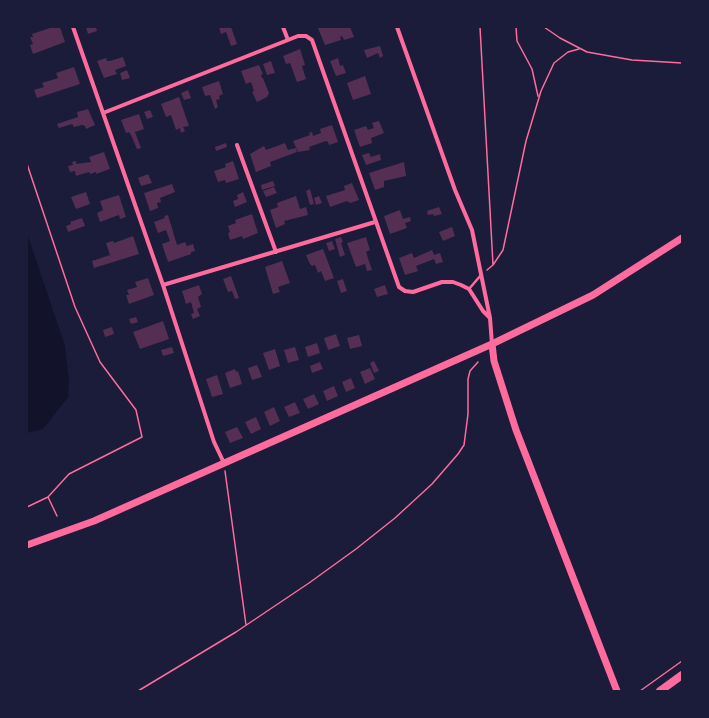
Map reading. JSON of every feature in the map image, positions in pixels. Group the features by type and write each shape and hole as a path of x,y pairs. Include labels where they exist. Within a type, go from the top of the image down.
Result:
{"main road":[{"path":"660,691 682,676"}],"street":[{"path":"73,27 163,285 214,442 224,463"},
{"path":"283,27 288,40"},
{"path":"397,27 455,190 472,230 490,318 494,361 516,430 617,691"},
{"path":"102,113 298,36 306,36 312,40 399,287 413,292 442,282 453,282 469,289 483,311 490,318"},
{"path":"237,145 276,252"},
{"path":"163,285 375,222"},
{"path":"27,545 94,521 492,344 593,295 682,238"}],"lane":[{"path":"469,289 482,274"}],"path":[{"path":"480,27 494,265"},
{"path":"516,27 517,42 532,69 539,98"},
{"path":"544,27 579,49 632,60 682,63"},
{"path":"482,274 494,265 504,250 526,142 539,98 554,63 568,52 579,49"},
{"path":"27,164 75,307 100,362 136,410 142,437 69,474 48,497 27,507"},
{"path":"138,691 246,625 356,549 395,518 449,466 464,444 468,414 468,379 470,371 478,362"},
{"path":"224,463 246,625"},
{"path":"48,497 57,516"},
{"path":"640,691 682,661"}],"shaded area":[{"path":"27,233 65,346 69,381 68,397 43,429 27,433"}],"building":[{"path":"53,27 60,27 65,42 33,54 30,45 33,44 30,37 33,37 32,34"},
{"path":"86,27 96,27 97,31 88,34"},
{"path":"219,27 231,27 237,44 231,46 226,32 221,34"},
{"path":"350,27 354,37 344,40 342,36 340,37 341,40 325,45 318,28"},
{"path":"380,46 383,56 380,58 378,53 367,58 364,50"},
{"path":"300,49 305,65 302,66 306,79 297,82 290,63 286,64 283,56"},
{"path":"123,57 126,66 115,70 117,74 104,78 97,61 106,58 107,61 110,61"},
{"path":"338,58 340,66 343,65 346,73 336,76 330,61"},
{"path":"271,61 275,73 267,75 263,64"},
{"path":"259,65 263,74 261,75 262,78 269,93 267,97 257,102 252,92 254,91 251,82 246,84 241,71"},
{"path":"74,67 80,84 37,98 34,90 44,87 42,83 58,78 56,73"},
{"path":"127,70 130,78 122,80 120,73"},
{"path":"365,76 371,94 353,100 347,83"},
{"path":"219,81 223,94 219,96 220,99 216,100 218,107 215,109 210,95 205,96 202,87"},
{"path":"188,90 191,98 184,100 181,93"},
{"path":"179,97 189,126 183,127 185,131 181,133 180,128 176,130 171,115 166,117 161,104"},
{"path":"88,109 95,125 86,129 85,126 82,125 74,127 72,124 59,128 57,124 78,117 77,112"},
{"path":"150,110 153,117 147,119 144,112"},
{"path":"139,114 144,129 135,132 141,148 137,149 129,132 126,133 121,120"},
{"path":"379,121 384,133 371,138 372,143 360,147 354,130 366,126 368,130 374,128 372,123"},
{"path":"332,125 338,142 329,145 326,141 309,147 310,150 298,152 293,141 310,135 309,133 312,132 313,136 321,133 320,129"},
{"path":"226,143 227,147 216,151 215,147"},
{"path":"285,143 288,150 296,148 297,152 270,162 271,166 256,172 250,154 264,146 266,150"},
{"path":"104,152 110,169 96,174 96,172 90,174 89,172 76,176 75,171 70,172 68,166 73,165 72,162 76,161 76,164 91,162 89,157"},
{"path":"369,153 371,157 380,154 381,160 366,165 362,155"},
{"path":"233,161 239,179 226,183 225,180 218,182 214,171 226,167 225,164"},
{"path":"404,162 406,176 384,181 384,187 375,190 369,173"},
{"path":"148,174 152,183 141,186 138,178"},
{"path":"273,181 275,186 262,190 261,185"},
{"path":"352,183 359,200 350,203 347,201 330,207 326,196 345,190 344,186"},
{"path":"172,184 175,192 160,198 161,202 157,203 158,208 150,211 144,193"},
{"path":"274,187 277,193 266,197 263,191"},
{"path":"310,189 314,204 310,205 306,191"},
{"path":"86,192 90,204 76,209 71,197"},
{"path":"243,192 247,202 235,207 233,201 238,199 237,195"},
{"path":"119,195 126,217 120,219 119,215 100,222 97,213 103,210 100,201"},
{"path":"296,196 300,209 306,207 308,215 284,221 285,224 276,228 270,210 278,207 277,203"},
{"path":"319,196 322,203 316,205 314,198"},
{"path":"439,207 442,214 434,216 433,214 428,215 427,211"},
{"path":"400,210 403,219 410,217 411,221 405,223 407,228 390,234 384,216"},
{"path":"252,214 258,233 243,239 242,236 230,240 228,226 236,223 235,220"},
{"path":"168,215 177,245 185,242 187,246 193,244 195,251 191,252 191,254 168,262 162,244 170,241 166,230 158,233 154,222 165,218 164,216"},
{"path":"82,218 85,226 68,232 66,226 71,224 70,222"},
{"path":"452,227 455,236 443,241 439,232"},
{"path":"133,236 139,254 94,268 92,261 110,255 106,243 113,241 114,243"},
{"path":"341,237 343,242 341,243 345,255 340,257 335,239"},
{"path":"366,237 370,250 366,252 372,270 367,271 365,264 356,267 347,243"},
{"path":"332,241 335,249 329,251 326,243"},
{"path":"323,249 334,278 325,281 321,271 318,273 315,265 312,266 310,264 306,255"},
{"path":"432,250 434,255 440,253 443,262 436,264 434,259 416,266 418,271 405,275 399,258 412,253 414,258"},
{"path":"282,261 290,283 278,287 280,292 273,294 265,267"},
{"path":"231,276 239,298 235,299 232,291 228,292 223,279"},
{"path":"148,278 154,295 129,304 126,295 129,295 127,290 137,287 135,282"},
{"path":"343,279 347,291 341,293 337,281"},
{"path":"199,285 202,294 198,297 201,307 197,309 200,316 193,319 191,314 194,313 191,302 186,304 182,291"},
{"path":"385,285 388,294 377,297 374,289"},
{"path":"136,317 138,322 131,324 129,319"},
{"path":"163,321 169,339 140,349 133,332"},
{"path":"112,327 114,334 105,337 103,330"},
{"path":"336,334 340,346 328,350 324,338"},
{"path":"359,335 362,346 350,349 347,338"},
{"path":"317,343 320,353 308,357 305,347"},
{"path":"172,347 174,353 163,356 161,350"},
{"path":"295,347 299,360 288,363 284,350"},
{"path":"275,349 280,366 269,370 263,353"},
{"path":"374,361 379,371 374,373 370,363"},
{"path":"320,362 323,369 312,373 310,366"},
{"path":"257,365 262,377 252,380 248,368"},
{"path":"370,368 375,379 365,384 360,372"},
{"path":"235,369 236,372 238,371 242,384 230,388 225,373"},
{"path":"217,375 223,394 212,397 206,379"},
{"path":"351,378 355,388 346,392 342,382"},
{"path":"334,386 338,396 327,401 323,391"},
{"path":"314,394 319,404 308,409 303,399"},
{"path":"295,402 300,413 289,417 284,407"},
{"path":"274,407 280,421 270,426 264,412"},
{"path":"256,417 261,429 251,434 245,422"},
{"path":"237,427 243,438 230,443 225,432"}]}
